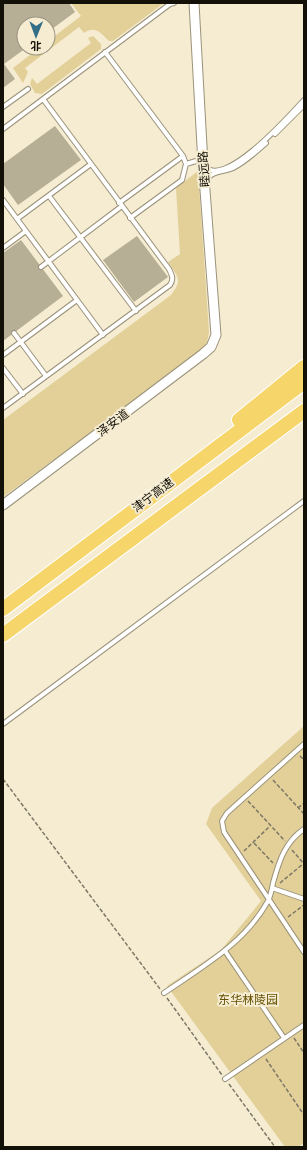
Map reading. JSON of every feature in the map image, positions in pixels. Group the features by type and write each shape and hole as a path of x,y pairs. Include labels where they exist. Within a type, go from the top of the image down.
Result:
{"highway":[{"path":"188,468 243,417 304,367"},
{"name":"津宁高速","path":"3,609 304,382"},
{"name":"津宁高速","path":"3,635 304,411"},
{"path":"254,449 304,415"}],"street":[{"name":"睦远路","path":"194,3 203,162 216,335"},
{"name":"泽安道","path":"3,505 204,354 211,346 216,335"}],"lane":[{"path":"4,126 43,99 171,3"},
{"path":"105,52 183,156 186,164 182,180 130,218"},
{"path":"3,107 28,89"},
{"path":"3,408 170,285 173,277 169,269 43,99"},
{"path":"186,164 195,160 203,162 209,170 212,171 236,163 265,140 304,100"},
{"path":"205,184 210,175 233,168 258,151 304,105"},
{"path":"41,267 81,238 121,204 183,156"},
{"path":"17,219 91,164"},
{"path":"49,196 136,311"},
{"path":"3,200 103,335"},
{"path":"3,248 26,231"},
{"path":"3,355 77,300"},
{"path":"14,333 46,376"},
{"path":"3,368 23,394"},
{"path":"3,724 304,501"},
{"path":"304,744 227,813 222,821 224,832 304,952"},
{"path":"164,993 225,951 251,924 268,900 287,844 304,829"},
{"path":"272,886 304,898"},
{"path":"225,951 284,1038"},
{"path":"225,1079 304,1025"}],"path":[{"path":"269,775 304,814"},
{"path":"3,779 164,993 275,1147"},
{"path":"244,798 304,863 278,885 272,886"},
{"path":"298,808 304,803"},
{"path":"240,855 271,826"},
{"path":"254,842 278,868"},
{"path":"283,921 304,905"},
{"path":"290,1034 304,1053"},
{"path":"262,1054 304,1115"}],"green space":[{"path":"71,3 164,3 113,41 109,41 95,30 84,33 79,27 56,44 56,35 81,16"},
{"path":"93,36 101,44 101,49 42,94 35,93 30,84 32,78 37,84 91,43 88,38"},
{"path":"29,56 41,56 25,68 28,72 23,83 13,68"},
{"path":"198,171 209,332 207,343 201,351 3,497 3,420 171,295 175,290 178,278 168,262 180,254 176,188"},
{"name":"东华林陵园","path":"304,726 304,1143 298,1147 285,1147 167,986 221,950 261,901 206,824 212,808"}],"building":[{"path":"3,3 69,3 75,12 56,26 56,16 16,16 16,55 4,64 15,79 3,88"},
{"path":"55,126 81,160 18,205 3,184 3,164"},
{"path":"137,236 168,277 134,302 103,260"},
{"path":"21,240 63,296 3,341 3,253"}]}
